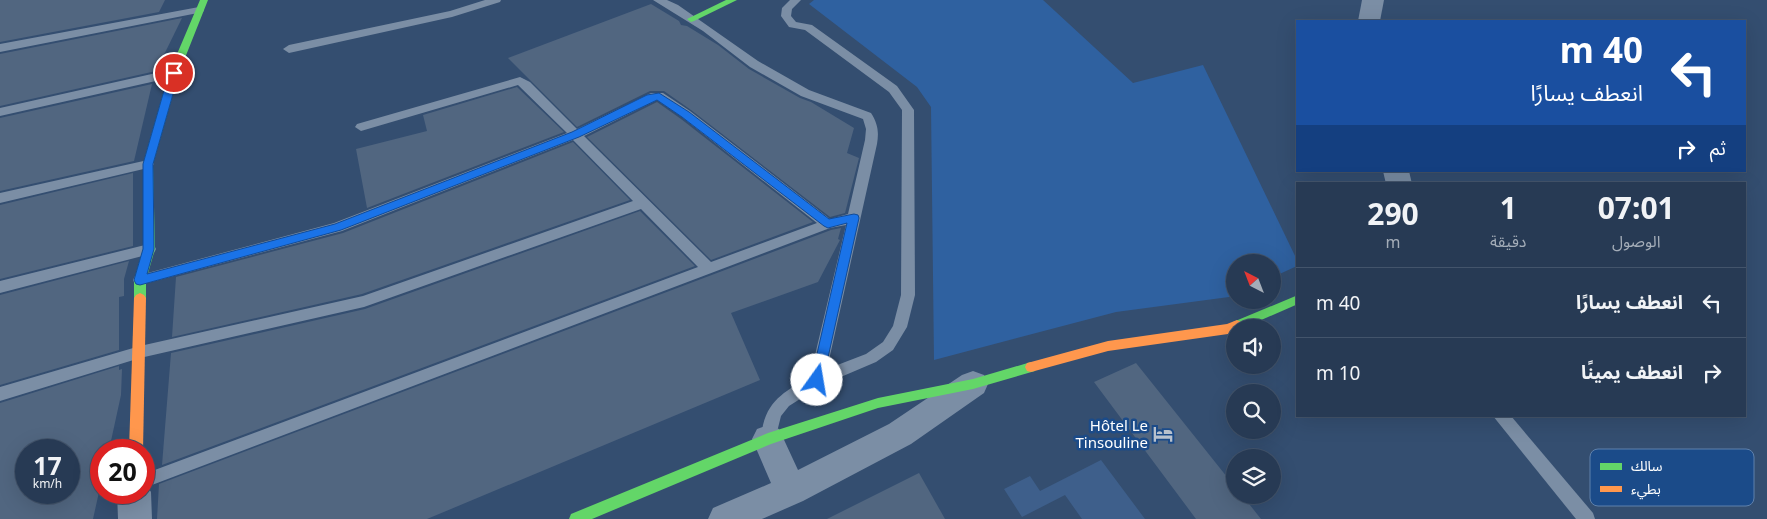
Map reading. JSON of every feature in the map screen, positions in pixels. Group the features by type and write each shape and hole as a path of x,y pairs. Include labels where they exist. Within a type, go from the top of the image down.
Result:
{"street":[{"path":"691,19 733,0"},
{"path":"1369,20 1374,0"},
{"path":"136,439 140,352 140,280 148,249 148,164 174,73 202,5"},
{"path":"576,519 768,439 878,403 973,384 1108,346 1228,329 1296,300"},
{"path":"725,519 790,490 900,434 973,384"},
{"path":"768,439 790,490"},
{"path":"134,504 134,519"}],"lane":[{"path":"289,49 452,14 496,0"},
{"path":"658,0 691,19 754,64 805,93 866,116 871,122 873,132 871,144 817,380"},
{"path":"768,439 774,412 784,401 817,380 871,358 888,346 900,327 908,295 908,110 893,88 808,27 793,25 786,16 787,8 796,0"},
{"path":"0,48 202,5"},
{"path":"0,112 174,73"},
{"path":"361,127 520,81 526,84 708,268"},
{"path":"140,280 338,227 575,135 650,98 659,96 686,114 828,224"},
{"path":"0,198 148,164"},
{"path":"0,394 140,352 364,301 643,203"},
{"path":"155,477 708,268 828,224 854,218"},
{"path":"0,287 148,249"},
{"path":"1503,417 1587,519"}],"shaded area":[{"path":"814,0 1043,0 1133,83 1203,65 1296,258 1296,266 1281,273 1281,254 1226,254 1226,297 1116,312 934,360 931,107 917,87 809,4"},
{"path":"1101,460 1145,519 1082,519 1065,495 1022,517 1004,489 1030,476 1040,491"}],"building":[{"path":"0,0 165,0 159,12 0,42"},
{"path":"651,4 679,21 681,25 687,26 718,45 749,69 800,98 811,102 854,128 847,153 859,158 845,213 830,217 664,91 650,91 577,127 508,58"},
{"path":"182,18 156,71 0,106 0,54"},
{"path":"152,84 134,161 0,191 0,118"},
{"path":"517,87 564,132 367,208 356,149 427,131 423,115"},
{"path":"657,102 813,222 711,260 587,137"},
{"path":"573,142 630,200 362,294 172,337 176,277 343,233"},
{"path":"133,173 133,246 0,279 0,205"},
{"path":"640,211 695,266 162,465 171,353 365,309"},
{"path":"841,228 838,239 840,240 818,282 731,313 760,380 427,519 157,519 159,484 831,230"},
{"path":"129,261 124,279 124,296 119,297 119,350 0,385 0,295"},
{"name":"Hôtel Le Tinsouline","path":"1136,363 1226,476 1226,504 1249,504 1261,519 1196,519 1094,382"},
{"path":"119,366 119,370 122,369 121,395 111,439 90,439 90,504 96,504 93,519 0,519 0,403"},
{"path":"919,473 945,519 827,519"}],"traffic: fast":[{"path":"140,298 140,280 149,249 148,164 174,73 204,0"},
{"path":"691,19 733,0"},
{"path":"1251,319 1296,300"},
{"path":"576,519 768,439 878,403 973,384 1031,367"}],"traffic: slow":[{"path":"136,439 140,298"},
{"path":"1031,367 1108,346 1226,329"}],"place":[{"name":"Hôtel Le Tinsouline","path":"1163,434"}],"route":[{"path":"174,73 148,164 148,249 140,280 338,227 575,135 650,98 659,96 686,114 828,224 854,218 817,380"}]}
